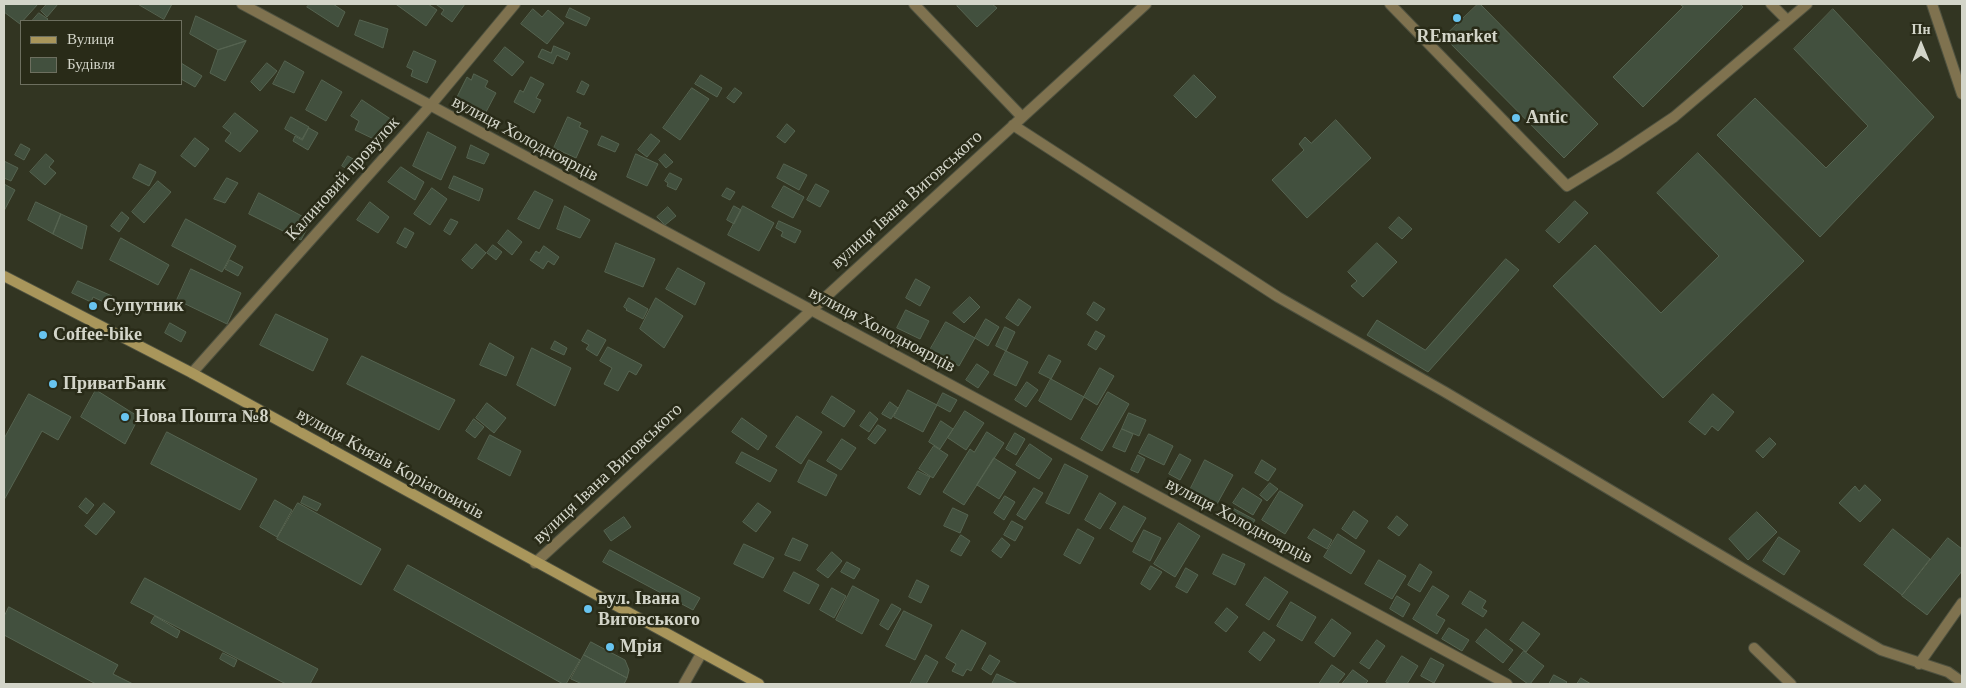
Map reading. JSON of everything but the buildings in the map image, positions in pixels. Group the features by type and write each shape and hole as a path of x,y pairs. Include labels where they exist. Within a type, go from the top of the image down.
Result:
{"main road":[{"name":"вулиця Князів Коріатовичів","path":"4,276 192,373 535,563 759,684"}],"street":[{"name":"вулиця Холодноярців","path":"242,4 1507,684"},
{"name":"Калиновий провулок","path":"192,373 430,106 516,4"},
{"path":"914,4 1022,117"},
{"name":"вулиця Івана Виговського","path":"535,563 1146,4"},
{"path":"1390,4 1567,186 1674,117 1807,4"},
{"path":"1771,4 1788,20"},
{"path":"1932,4 1962,94"},
{"path":"1013,125 1278,297 1445,392 1881,650 1919,664 1936,667 1948,672 1962,682"},
{"path":"1919,664 1962,603"},
{"path":"1754,648 1791,684"},
{"path":"684,684 701,654"}],"place":[{"name":"REmarket","path":"1457,18"},
{"name":"Antic","path":"1516,118"},
{"name":"Супутник","path":"93,306"},
{"name":"Coffee-bike","path":"43,335"},
{"name":"ПриватБанк","path":"53,384"},
{"name":"Нова Пошта №8","path":"125,417"},
{"name":"вул. Івана Виговського","path":"588,609"},
{"name":"Мрія","path":"610,647"}]}
